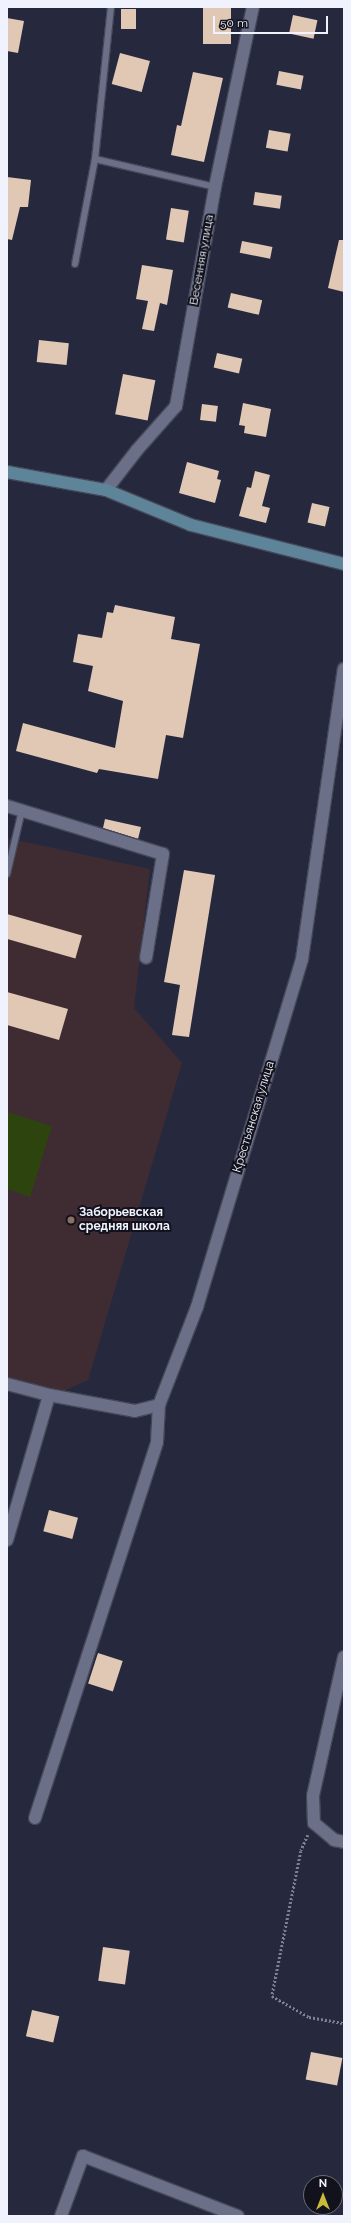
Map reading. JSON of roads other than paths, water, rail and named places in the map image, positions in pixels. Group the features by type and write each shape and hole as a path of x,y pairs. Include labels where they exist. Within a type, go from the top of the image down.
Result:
{"street":[{"name":"Весенняя улица","path":"106,490 137,450 176,406 215,187 253,7"},
{"path":"7,472 106,490 191,525 344,564"},
{"name":"Крестьянская улица","path":"35,1818 157,1442 159,1405 197,1307 302,959 344,668"},
{"path":"7,806 163,854 146,958"},
{"path":"7,1384 49,1395 135,1410 159,1405"},
{"path":"7,1540 49,1395"},
{"path":"344,1657 313,1796 314,1823 334,1840 344,1842"},
{"path":"61,2216 83,2156 238,2216"}],"lane":[{"path":"75,264 95,159 111,7"},
{"path":"95,159 215,187"},
{"path":"7,874 22,810"}],"place":[{"name":"Заборьевская средняя школа","path":"71,1220"}]}
